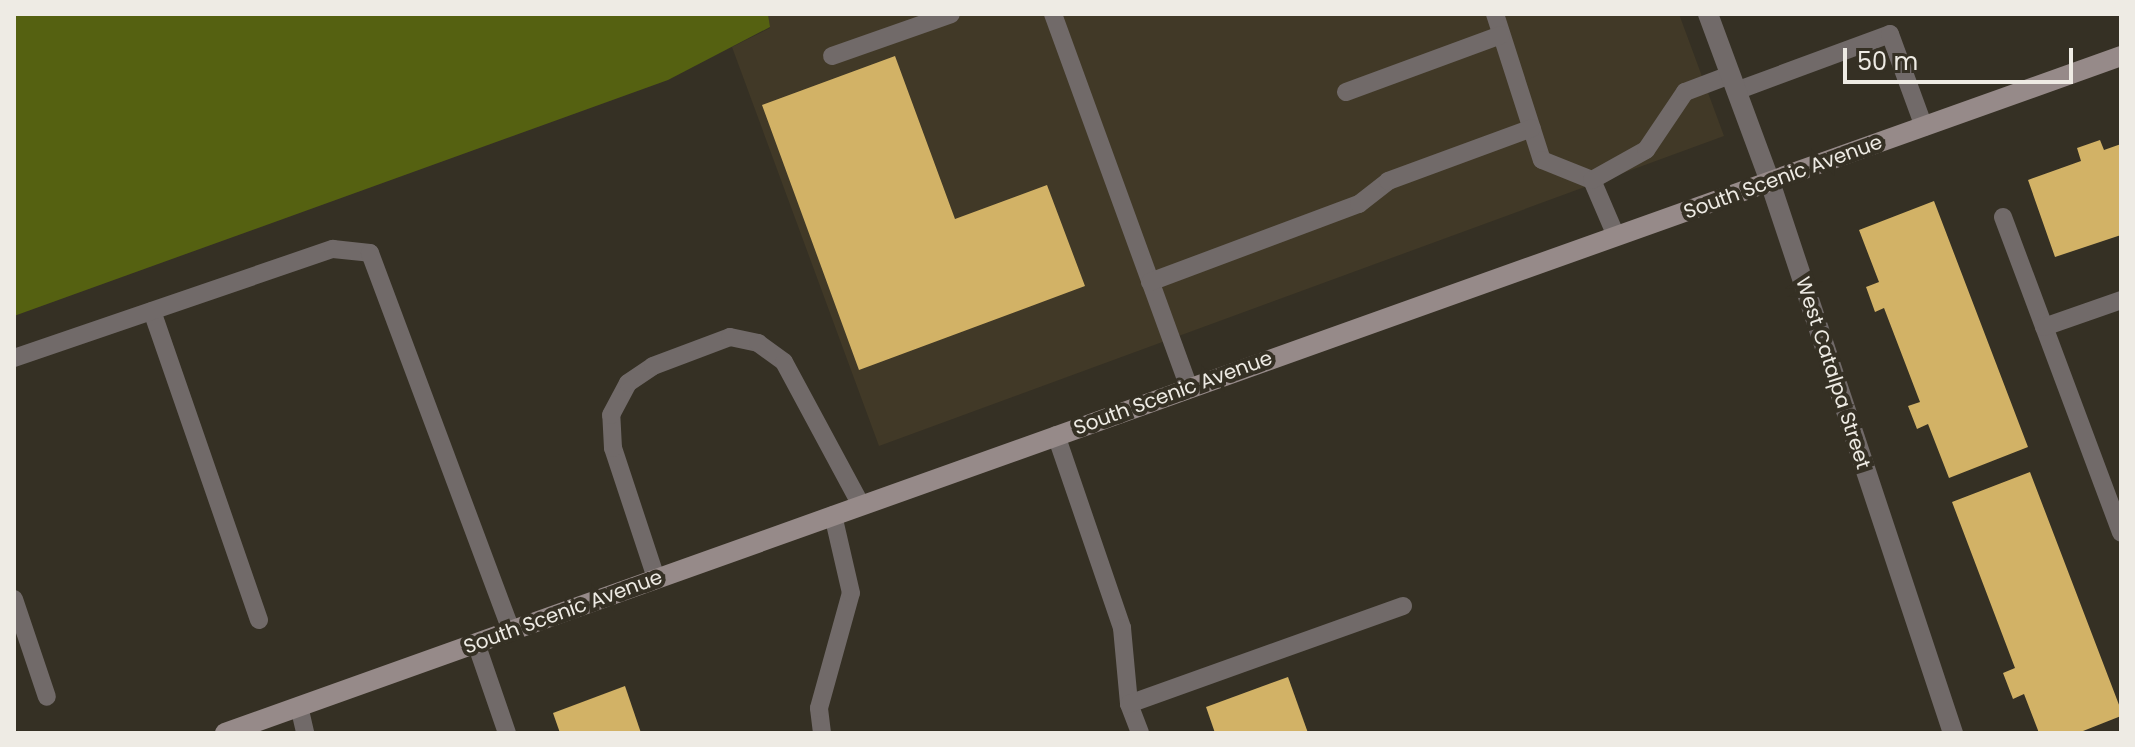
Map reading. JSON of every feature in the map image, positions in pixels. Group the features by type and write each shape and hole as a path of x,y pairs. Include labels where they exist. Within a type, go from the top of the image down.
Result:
{"main road":[{"name":"South Scenic Avenue","path":"225,733 2121,56"}],"street":[{"name":"West Catalpa Street","path":"1708,14 1770,182 1953,733"}],"lane":[{"path":"832,56 951,14"},
{"path":"1053,14 1189,388"},
{"path":"1495,14 1542,160 1592,180 1616,236"},
{"path":"1592,180 1646,150 1685,92 1733,83 1890,34 1924,127"},
{"path":"1346,92 1501,35"},
{"path":"1150,282 1359,204 1388,181 1532,128"},
{"path":"2003,217 2121,533"},
{"path":"14,358 333,249 347,246 370,253 511,631"},
{"path":"2044,327 2121,300"},
{"path":"152,311 259,620"},
{"path":"656,578 613,448 611,415 628,383 653,366 730,337 758,343 784,362 861,505"},
{"path":"1056,435 1122,628 1129,704 1140,733"},
{"path":"822,733 819,708 851,593 833,515"},
{"path":"14,599 47,697"},
{"path":"1129,704 1403,606"},
{"path":"476,643 507,733"},
{"path":"299,706 305,733"}],"shaded area":[{"path":"768,14 1679,14 1724,136 879,446 732,47 770,28"}],"green space":[{"path":"14,14 768,14 770,27 668,80 14,316"}],"building":[{"path":"895,56 955,219 1047,185 1085,286 859,370 762,105"},
{"path":"2100,140 2104,150 2121,144 2121,235 2055,257 2028,180 2081,161 2077,148"},
{"path":"1934,201 2028,447 1949,478 1928,424 1917,429 1908,406 1920,402 1884,308 1875,312 1866,287 1879,282 1859,230"},
{"path":"2030,472 2121,710 2121,716 2078,733 2039,733 2024,694 2013,699 2003,673 2015,668 1952,502"},
{"path":"1288,677 1308,733 1215,733 1206,707"},
{"path":"625,686 641,733 560,733 553,713"}]}
